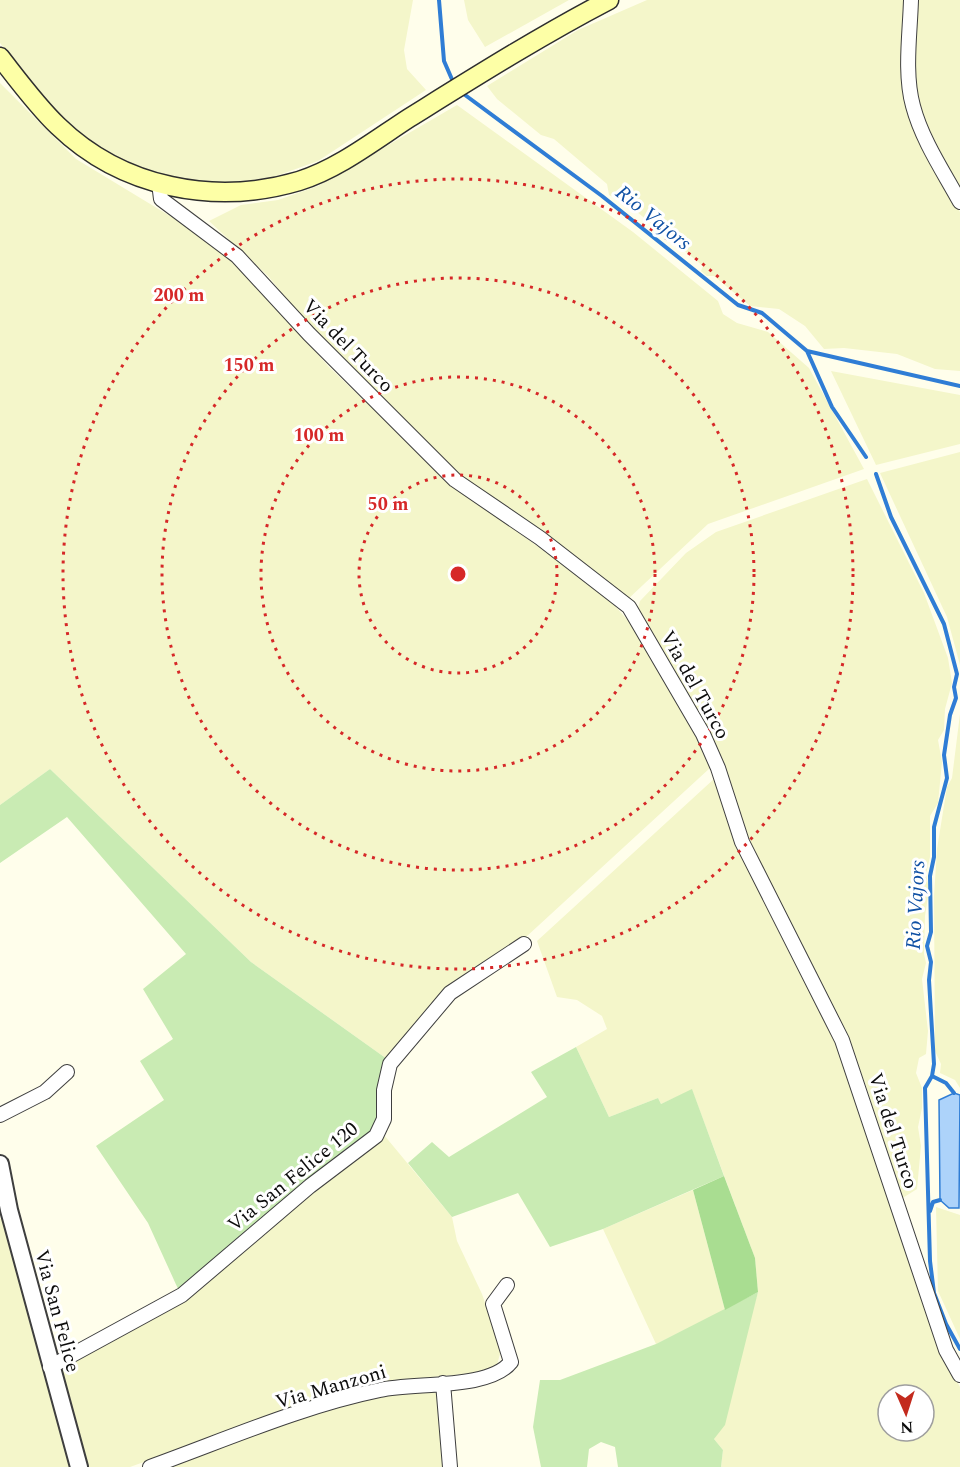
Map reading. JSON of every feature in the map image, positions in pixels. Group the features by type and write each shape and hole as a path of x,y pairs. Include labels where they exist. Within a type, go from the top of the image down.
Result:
{"main road":[{"path":"0,57 58,126 89,151 124,172 191,191 221,194 301,181 337,163 540,36 609,0"}],"street":[{"path":"910,0 909,59 913,105 925,137 960,202"},
{"name":"Via del Turco","path":"159,183 161,199 237,256 309,334 455,480 540,538 629,607 703,734 718,768 742,842 842,1040 946,1350 960,1375"},
{"name":"Via San Felice 120","path":"50,1367 182,1295 310,1186 376,1136 384,1119 384,1090 390,1064 450,993 524,944"},
{"path":"0,1115 45,1092 67,1072"},
{"name":"Via San Felice","path":"0,1164 9,1210 79,1467"},
{"name":"Via Manzoni","path":"150,1467 305,1412 381,1389 443,1383 493,1374 506,1369 511,1362 493,1304 507,1285"},
{"path":"443,1383 450,1467"}],"green space":[{"path":"0,0 413,0 404,50 407,69 426,90 318,161 265,180 225,185 190,183 138,168 95,145 53,108 0,43"},
{"path":"464,0 569,0 485,47 468,20"},
{"path":"647,0 905,0 922,143 960,212 960,371 935,369 897,354 844,348 824,349 805,326 779,309 750,306 714,276 707,276 701,271 703,266 626,203 609,195 607,184 554,139 541,135 497,99 487,86 578,30"},
{"path":"917,0 960,0 960,189 920,112 914,66"},
{"path":"0,83 76,159 198,233 249,274 328,366 454,486 598,590 616,607 630,623 705,749 710,768 526,937 445,990 387,1059 251,962 50,769 0,805"},
{"path":"457,105 633,232 718,301 723,314 737,323 768,332 809,368 864,469 708,524 627,600 536,526 467,481 310,327 268,276 209,221 241,205 278,200 318,186"},
{"path":"831,371 960,395 960,444 876,465"},
{"path":"960,452 960,665 947,617 880,473"},
{"path":"867,479 924,593 948,658 952,683 945,709 944,730 938,740 942,762 938,803 930,816 930,857 926,874 929,890 925,916 924,954 926,963 922,979 928,1031 926,1054 919,1058 916,1073 922,1088 922,1108 918,1127 921,1146 917,1189 901,1199 866,1086 847,1035 748,840 721,757 637,612 640,601 686,553 716,532"},
{"path":"960,714 960,1088 955,1080 940,1073 941,1064 935,1051 934,896 937,849 947,787 952,778"},
{"path":"50,769 251,962 387,1059 379,1120 368,1134 233,1242 179,1291 148,1223 96,1146 164,1100 140,1061 173,1039 143,989 186,954 67,817 0,863 0,805"},
{"path":"715,778 733,839 841,1052 940,1351 960,1387 960,1467 721,1467 723,1450 714,1439 758,1292 755,1258 692,1090 661,1104 658,1098 609,1117 576,1047 607,1029 602,1016 577,1000 557,997 537,941"},
{"path":"576,1047 609,1117 658,1098 661,1104 692,1089 724,1176 603,1229 550,1247 518,1193 452,1217 408,1163 432,1142 449,1157 547,1097 531,1072"},
{"path":"384,1135 452,1217 457,1241 482,1294 501,1350 497,1365 483,1372 382,1382 291,1409 130,1467 86,1467 58,1367 183,1296"},
{"path":"724,1176 755,1258 758,1292 725,1310 693,1190"},
{"path":"693,1190 725,1310 656,1344 603,1229"},
{"path":"936,1207 960,1215 960,1339 938,1291"},
{"path":"3,1218 72,1467 0,1467 0,1219"},
{"path":"758,1292 725,1425 714,1439 723,1450 721,1467 618,1467 615,1447 601,1442 589,1449 587,1467 541,1467 533,1427 540,1380 560,1380 656,1344"},
{"path":"431,1388 440,1398 445,1467 164,1467 302,1416 382,1394"}],"water":[{"path":"954,1093 960,1095 959,1208 949,1208 940,1200 939,1100"}],"waterway":[{"name":"Rio Vajors","path":"439,0 444,61 454,84"},
{"name":"Rio Vajors","path":"461,92 602,196 738,305 762,313 807,351 832,407 866,457"},
{"path":"807,351 960,386"},
{"name":"Rio Vajors","path":"876,474 891,517 944,624 957,674 954,687 956,698 950,715 944,755 947,778 934,827 934,857 930,876 931,932 927,946 931,962 929,980 934,1064 932,1076 925,1088 930,1261 934,1293 946,1324 960,1349"},
{"path":"932,1076 946,1083 954,1093"},
{"path":"930,1211 933,1202 940,1200"}]}
